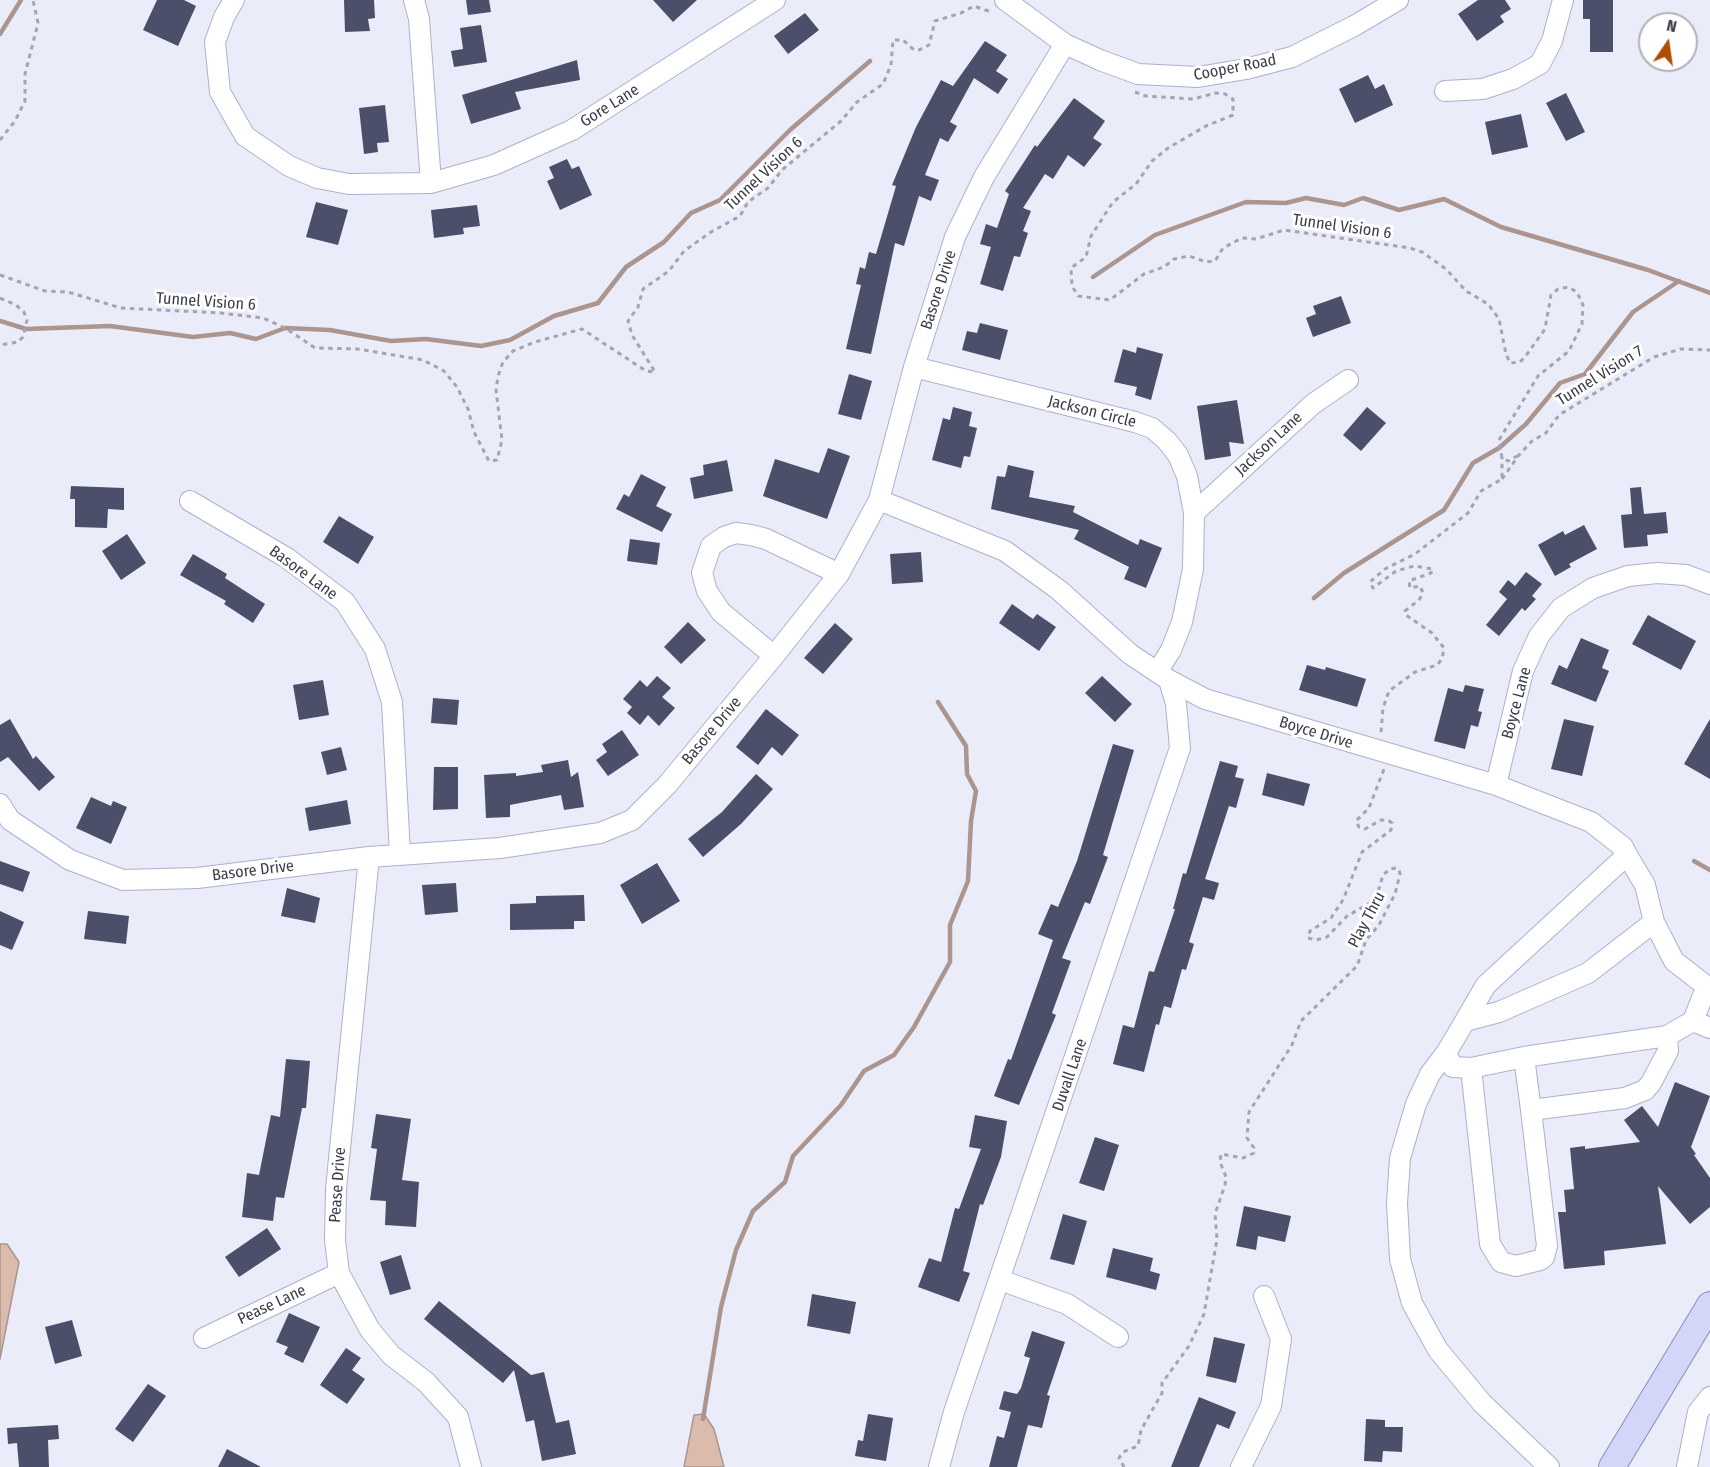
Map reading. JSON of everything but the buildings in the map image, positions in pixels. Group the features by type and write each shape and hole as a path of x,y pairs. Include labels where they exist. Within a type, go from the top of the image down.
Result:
{"main road":[{"path":"1612,1467 1710,1305"}],"street":[{"name":"Gore Lane","path":"234,0 224,17 215,42 220,92 245,136 288,166 317,178 349,184 430,183 494,165 572,130 753,6 775,0"},
{"path":"414,0 419,19 430,183"},
{"name":"Cooper Road","path":"999,7 1065,44 1138,74 1198,78 1292,57 1354,26 1398,0"},
{"path":"1445,91 1482,89 1513,79 1540,64 1552,41 1563,0"},
{"name":"Basore Drive","path":"3,816 70,860 123,880 197,878 369,857 500,848 600,833 632,820 667,785 774,657 839,574 879,500 914,367 955,237 984,177 1065,44"},
{"name":"Jackson Circle","path":"914,367 1152,428 1167,441 1178,455 1187,476 1194,513 1193,569 1182,622 1163,676"},
{"name":"Jackson Lane","path":"1194,513 1312,404 1348,380"},
{"name":"Boyce Drive","path":"879,500 1005,551 1059,590 1130,654 1163,676 1205,699 1496,785 1591,822 1623,847 1645,885 1654,922 1674,961 1708,989"},
{"name":"Basore Lane","path":"190,501 287,558 345,602 375,649 392,702 400,854"},
{"path":"774,657 721,612 707,591 702,573 711,546 724,537 736,533 766,538 839,574"},
{"name":"Boyce Lane","path":"1496,785 1523,671 1539,636 1562,608 1593,588 1628,576 1657,573 1686,575 1710,584"},
{"name":"Duvall Lane","path":"939,1467 954,1412 1180,748 1176,704 1163,676"},
{"path":"1549,1467 1482,1403 1438,1350 1412,1303 1400,1259 1397,1203 1400,1158 1416,1104 1430,1074 1446,1053 1486,986 1627,855"},
{"name":"Pease Drive","path":"369,857 336,1190 335,1240 339,1273 370,1330 391,1355 426,1382 458,1417 471,1467"},
{"path":"1465,1021 1499,1012 1588,973 1654,922"},
{"path":"1446,1053 1453,1066 1471,1068 1524,1057 1667,1036 1702,1024 1708,989"},
{"path":"1531,1110 1625,1098 1646,1090 1668,1051 1667,1036"},
{"path":"1471,1068 1490,1244 1501,1262 1516,1266 1540,1260 1544,1257 1547,1245 1524,1057"},
{"name":"Pease Lane","path":"204,1338 339,1273"},
{"path":"1000,1280 1067,1304 1118,1337"},
{"path":"1241,1467 1271,1406 1281,1338 1264,1296"},
{"path":"1687,1467 1698,1412 1710,1397"}],"path":[{"path":"0,140 15,121 25,101 25,74 39,23 33,0"},
{"name":"Tunnel Vision 6","path":"0,275 45,291 68,292 121,308 221,313 263,318 285,328 315,348 358,349 423,360 444,371 457,387 489,461 497,460 502,440 495,390 503,362 513,351 543,339 582,330 646,371 655,372 632,335 628,321 638,307 643,289 669,271 684,251 711,232 734,222 748,202 768,188 782,170 841,121 857,102 883,84 891,65 893,40 903,40 915,50 919,50 928,45 935,21 961,14 974,6 999,7"},
{"name":"Tunnel Vision 6","path":"1124,88 1146,96 1193,99 1216,93 1225,94 1233,99 1233,115 1206,126 1168,148 1152,161 1136,184 1113,202 1091,236 1086,256 1071,268 1072,286 1078,296 1110,300 1144,274 1164,267 1174,259 1189,256 1206,262 1215,261 1223,248 1242,238 1256,239 1284,230 1410,248 1422,252 1446,269 1466,291 1488,304 1499,319 1510,363 1520,362 1545,329 1551,295 1558,289 1568,287 1577,292 1583,305 1582,324 1569,351 1538,376 1526,395 1499,440 1501,453"},
{"path":"0,298 16,305 24,312 27,320 23,337 18,342 0,345"},
{"name":"Tunnel Vision 7","path":"1519,455 1532,441 1546,433 1559,415 1654,357 1681,349 1710,350"},
{"path":"1501,453 1502,458 1508,460 1519,455"},
{"path":"1501,453 1502,479"},
{"name":"Play Thru","path":"1124,1467 1119,1458 1123,1452 1138,1446 1141,1430 1162,1393 1162,1383 1189,1346 1204,1314 1217,1239 1215,1214 1226,1177 1220,1162 1221,1154 1243,1158 1254,1153 1254,1148 1247,1138 1249,1112 1292,1045 1301,1021 1357,966 1366,940 1379,925 1395,894 1400,874 1396,868 1383,874 1378,892 1370,903 1347,916 1327,938 1316,940 1308,938 1311,931 1331,918 1343,900 1362,852 1391,830 1392,823 1388,820 1381,820 1365,829 1359,827 1356,821 1371,804 1384,768 1383,747 1378,741 1383,708 1389,691 1415,672 1437,665 1442,659 1444,648 1432,633 1406,615 1405,611 1419,600 1423,593 1420,586 1410,588 1409,581 1431,573 1433,569 1414,566 1396,571 1373,588 1370,582 1451,528 1468,513 1481,491 1502,479 1519,455"}],"shaded area":[{"path":"0,1244 7,1244 19,1262 0,1359"},
{"path":"704,1414 714,1429 724,1467 684,1467 694,1415"}],"waterway":[{"path":"0,34 21,0"},
{"path":"0,321 26,329 110,326 193,337 230,333 256,339 285,328 330,330 391,341 426,339 481,346 510,340 554,316 598,303 626,267 664,242 691,213 720,200 790,130 870,61"},
{"path":"1093,277 1155,235 1246,202 1286,203 1306,198 1344,205 1363,198 1399,210 1444,199 1501,227 1648,270 1710,293"},
{"path":"1314,598 1344,573 1444,510 1473,463 1499,448 1526,424 1560,383 1585,374 1633,312 1679,281"},
{"path":"703,1419 721,1307 736,1250 753,1211 785,1182 793,1156 841,1105 864,1071 894,1055 914,1027 950,962 950,925 968,881 971,821 976,791 967,774 966,746 938,702"},
{"path":"1694,861 1710,870"}]}
